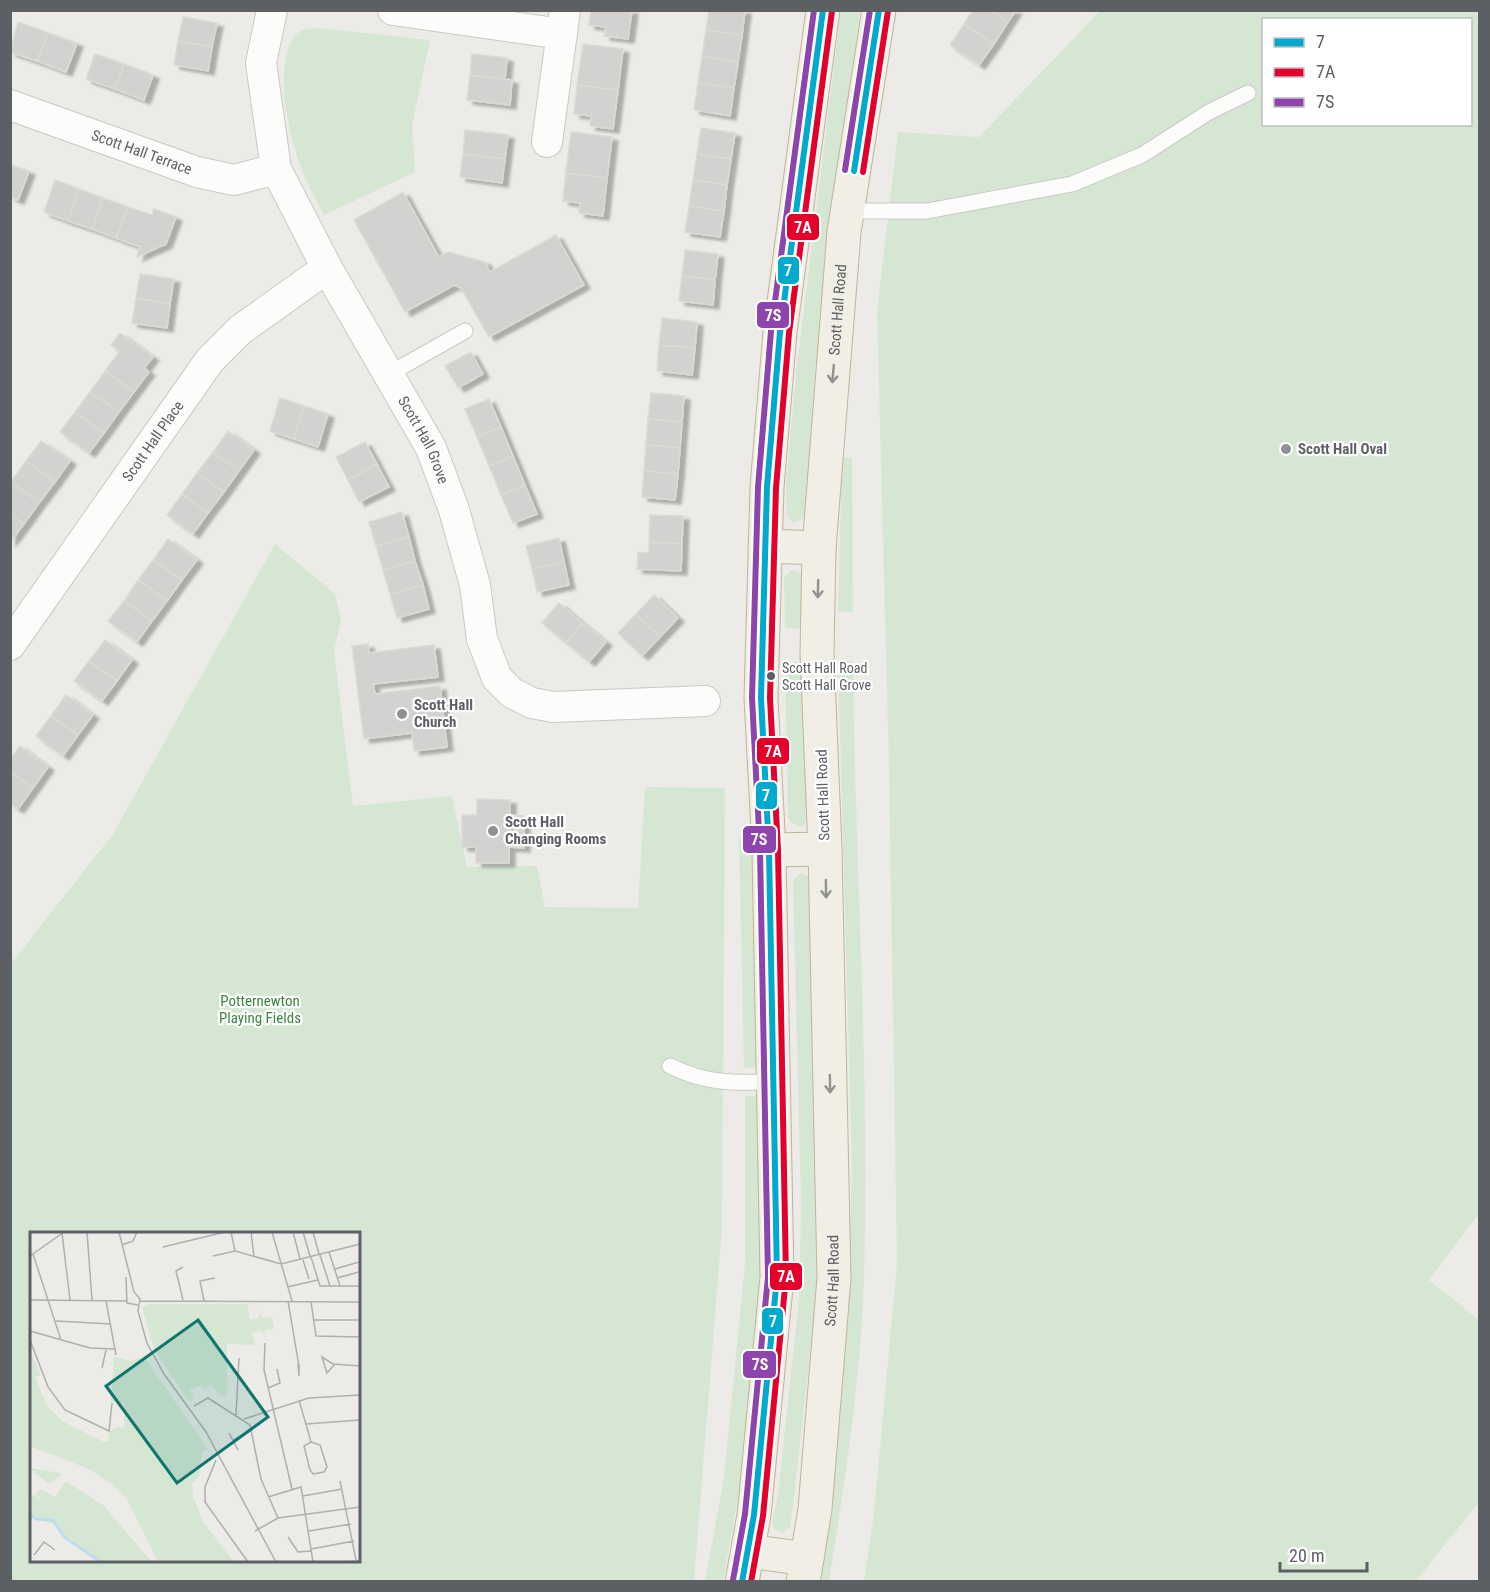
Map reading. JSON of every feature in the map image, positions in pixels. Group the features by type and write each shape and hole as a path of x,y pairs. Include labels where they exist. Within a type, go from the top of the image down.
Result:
{"highway":[{"path":"805,1570 745,1566 754,1515 777,1277 769,850 761,699 767,487 780,332 823,10"},
{"name":"Scott Hall Road","path":"805,1570 815,1509 834,1278 825,849 817,653 819,548 848,211 879,10"},
{"path":"765,546 819,548"},
{"path":"769,850 825,849"}],"street":[{"name":"Scott Hall Grove","path":"272,10 261,63 276,169 327,268 430,448 454,510 475,585 482,639 497,678 512,693 531,703 553,707 705,701"},
{"path":"393,10 563,22 547,142"},
{"name":"Scott Hall Terrace","path":"10,105 197,172 234,180 276,169"},
{"name":"Scott Hall Place","path":"10,645 210,360 240,330 327,268"}],"lane":[{"path":"848,211 927,211 1072,184 1142,155 1209,112 1248,93"},
{"path":"389,374 465,331"},
{"path":"670,1066 695,1078 739,1083 773,1082"}],"green space":[{"path":"841,11 860,11 815,374 806,512 805,518 794,523 787,516 786,485 796,373"},
{"path":"1100,11 1479,11 1480,1212 1429,1280 1479,1320 1479,1502 1416,1581 864,1582 874,1513 897,1263 889,766 877,311 898,132 979,137"},
{"path":"318,28 430,40 412,126 415,172 324,215 298,159 289,124 284,87 287,52 293,38 301,31"},
{"path":"842,457 852,458 853,612 838,612"},
{"name":"Potternewton Playing Fields","path":"275,544 335,594 341,620 334,651 353,806 452,796 467,867 537,866 545,907 638,908 645,787 725,788 722,1228 694,1581 11,1581 10,965 113,834"},
{"path":"792,570 803,574 804,629 785,628 784,577"},
{"path":"853,661 864,1047 864,1278 856,1392 835,1543 829,1581 817,1582 849,1282 852,1162 838,662"},
{"path":"805,662 810,816 803,827 791,823 788,817 785,663"},
{"path":"739,838 754,838 761,1067 744,1068"},
{"path":"801,873 811,877 819,1205 816,1301 790,1527 783,1533 774,1528 772,1523 778,1494 799,1300 801,1205 793,880"},
{"path":"745,1096 761,1096 761,1260 742,1476 723,1581 705,1582 724,1478 745,1263"}],"building":[{"path":"591,10 632,10 628,39 604,36 606,27 589,25"},
{"path":"709,10 745,10 742,35 706,30"},
{"path":"973,10 991,10 1008,22 994,44 964,24"},
{"path":"991,10 1016,10 1008,22"},
{"path":"183,17 217,23 212,47 178,41"},
{"path":"18,22 48,33 37,61 10,52"},
{"path":"964,24 994,44 979,65 950,45"},
{"path":"706,30 742,35 738,62 702,56"},
{"path":"48,33 77,43 66,72 37,61"},
{"path":"178,41 212,47 208,71 174,65"},
{"path":"583,44 623,49 618,90 577,85"},
{"path":"95,54 124,64 115,89 86,79"},
{"path":"472,54 507,58 505,79 470,75"},
{"path":"702,56 738,62 734,88 698,83"},
{"path":"124,64 153,75 144,100 115,89"},
{"path":"470,75 512,80 510,105 467,100"},
{"path":"698,83 734,88 730,116 694,110"},
{"path":"577,85 618,90 613,129 590,126 591,116 574,114"},
{"path":"701,128 735,133 731,159 697,154"},
{"path":"465,130 508,135 505,159 463,154"},
{"path":"571,132 612,137 607,178 566,173"},
{"path":"463,154 505,159 502,183 460,177"},
{"path":"697,154 731,159 727,185 693,180"},
{"path":"10,165 29,171 18,200 10,197"},
{"path":"566,173 607,178 603,216 579,213 580,203 563,201"},
{"path":"55,180 79,189 68,221 44,212"},
{"path":"693,180 727,185 724,211 689,206"},
{"path":"79,189 103,198 92,229 68,221"},
{"path":"403,192 439,257 448,252 485,262 490,272 556,235 584,285 489,337 461,288 454,285 405,312 354,220"},
{"path":"103,198 128,207 116,238 92,229"},
{"path":"689,206 724,211 720,237 685,232"},
{"path":"128,207 152,215 154,209 176,217 166,244 137,257 140,247 116,238"},
{"path":"685,250 718,254 715,280 682,276"},
{"path":"140,274 174,279 170,304 136,298"},
{"path":"682,276 715,280 713,305 679,301"},
{"path":"136,298 170,304 167,328 132,323"},
{"path":"662,318 697,322 695,348 659,345"},
{"path":"120,333 153,357 144,368 149,372 134,392 105,371 120,351 111,345"},
{"path":"659,345 695,348 692,375 657,371"},
{"path":"471,352 483,374 458,388 445,366"},
{"path":"105,371 134,392 119,412 90,392"},
{"path":"90,392 119,412 104,433 75,412"},
{"path":"651,393 684,396 682,422 648,419"},
{"path":"280,398 304,406 294,439 270,431"},
{"path":"489,399 501,427 477,437 465,409"},
{"path":"304,406 328,414 318,447 294,439"},
{"path":"75,412 104,433 89,453 60,432"},
{"path":"648,419 682,422 680,448 646,445"},
{"path":"501,427 513,456 489,466 477,437"},
{"path":"228,431 254,450 239,471 213,452"},
{"path":"41,441 70,461 55,482 26,461"},
{"path":"365,442 377,464 348,480 336,457"},
{"path":"646,445 680,448 678,474 644,471"},
{"path":"213,452 239,471 224,492 197,473"},
{"path":"513,456 525,485 501,495 489,466"},
{"path":"26,461 55,482 39,503 11,482"},
{"path":"377,464 389,487 359,502 348,480"},
{"path":"644,471 678,474 675,500 642,497"},
{"path":"197,473 224,492 208,513 182,494"},
{"path":"11,482 39,503 24,524 10,514"},
{"path":"525,485 537,514 513,523 501,495"},
{"path":"182,494 208,513 193,534 167,515"},
{"path":"402,512 409,537 376,546 369,522"},
{"path":"10,514 24,524 10,542"},
{"path":"650,515 683,516 682,544 649,542"},
{"path":"409,537 415,561 383,570 376,546"},
{"path":"559,538 564,562 532,569 526,546"},
{"path":"168,539 197,560 182,580 153,560"},
{"path":"649,542 682,544 681,571 637,569 638,552 649,553"},
{"path":"153,560 182,580 167,601 138,580"},
{"path":"415,561 423,585 390,594 383,570"},
{"path":"564,562 569,585 537,592 532,569"},
{"path":"138,580 167,601 152,621 124,601"},
{"path":"423,585 429,609 397,618 390,594"},
{"path":"654,595 678,618 660,637 636,614"},
{"path":"124,601 152,621 137,642 108,621"},
{"path":"559,603 582,623 566,643 542,623"},
{"path":"636,614 660,637 642,656 618,633"},
{"path":"582,623 606,642 589,662 566,643"},
{"path":"105,640 132,660 117,681 89,661"},
{"name":"Scott Hall Church","path":"368,644 369,653 434,645 438,677 373,684 375,694 440,686 447,747 414,751 412,733 364,739 352,646"},
{"path":"89,661 117,681 102,701 74,681"},
{"path":"66,695 93,715 78,735 51,716"},
{"path":"51,716 78,735 63,756 36,736"},
{"path":"20,746 48,767 33,788 10,772 10,759"},
{"path":"10,772 33,788 18,809 10,804"},
{"name":"Scott Hall Changing Rooms","path":"477,799 510,800 510,815 524,816 524,848 509,847 509,863 476,863 476,847 462,847 462,815 477,815"}],"transit line":[{"name":"7S","path":"733,1580 745,1514 768,1277 760,850 752,698 758,487 771,331 814,10"},
{"name":"7","path":"742,1582 754,1515 777,1277 769,850 761,698 767,487 780,332 823,10"},
{"name":"7S","path":"845,170 870,10"},
{"name":"7","path":"854,171 879,10"},
{"name":"7A","path":"751,1582 763,1516 786,1277 778,850 770,698 776,488 789,333 832,11"},
{"name":"7A","path":"863,172 888,11"}],"place":[{"name":"Scott Hall Oval","path":"1286,449"},
{"name":"Scott Hall Road Scott Hall Grove","path":"771,676"},
{"name":"Scott Hall Church","path":"402,714"},
{"name":"Scott Hall Changing Rooms","path":"493,831"}]}
